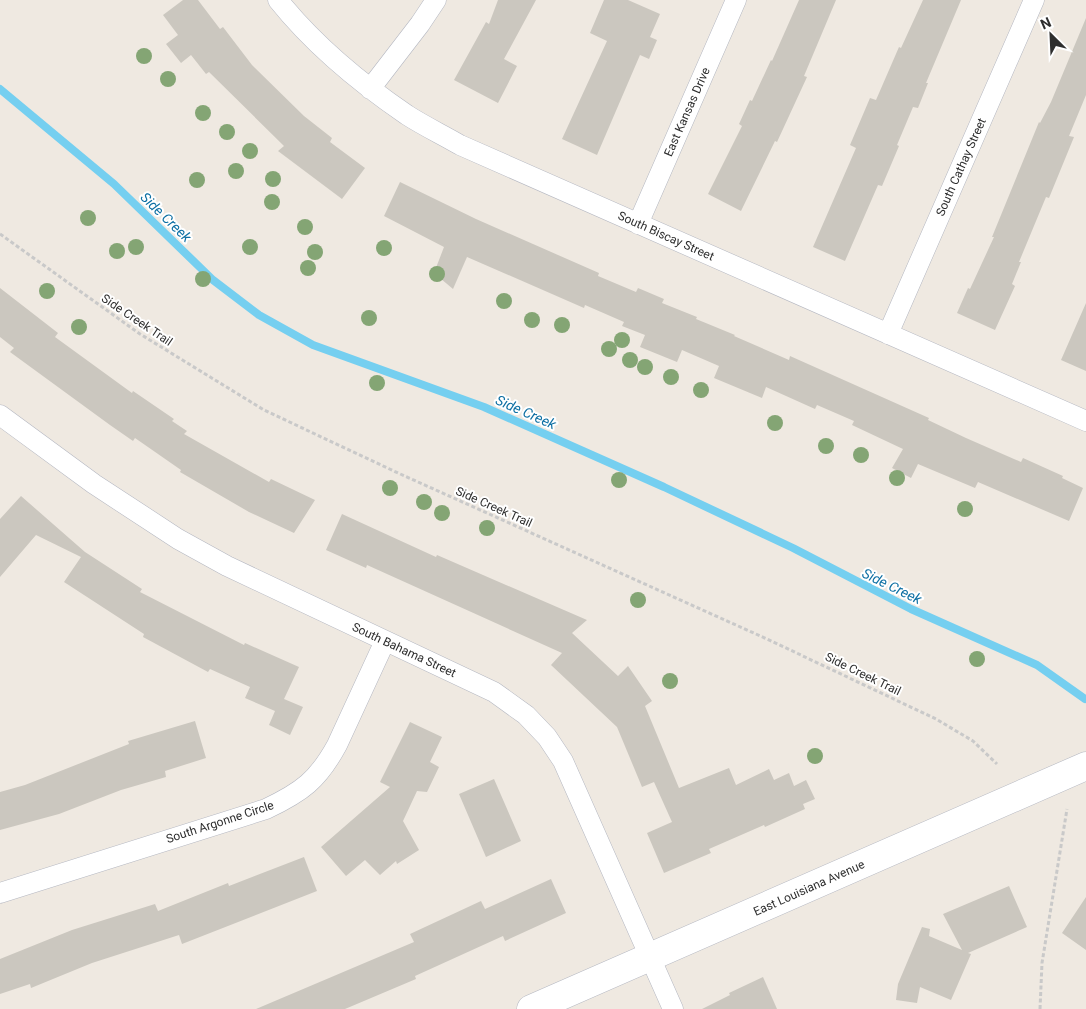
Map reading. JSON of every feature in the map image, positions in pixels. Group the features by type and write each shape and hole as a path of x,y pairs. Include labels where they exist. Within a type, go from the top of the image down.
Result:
{"street":[{"name":"South Biscay Street","path":"278,0 326,52 370,89 408,115 460,145 1086,421"},
{"path":"370,89 436,0"},
{"name":"East Kansas Drive","path":"638,224 736,0"},
{"name":"South Cathay Street","path":"888,334 1034,0"},
{"name":"South Bahama Street","path":"1,420 178,539 252,579 494,692 526,715 546,737 563,761 673,1009"},
{"name":"South Argonne Circle","path":"0,893 266,809 293,796 312,780 328,762 385,641"},
{"name":"East Louisiana Avenue","path":"531,1009 1086,766"}],"path":[{"name":"Side Creek Trail","path":"0,234 140,334 264,410 416,481 767,639 936,719 972,741 997,764"},
{"path":"1040,1009 1042,963 1067,809"}],"building":[{"path":"183,0 198,0 220,29 223,27 252,65 304,116 332,138 330,142 365,168 342,199 278,151 284,146 209,72 206,74 191,55 181,63 166,44 178,35 163,15"},
{"path":"498,0 536,0 504,59 517,66 498,103 454,80 486,22 489,24"},
{"path":"604,0 628,0 660,14 650,37 657,40 649,59 640,55 597,155 562,139 607,41 590,33"},
{"path":"799,0 836,0 804,76 807,77 777,142 775,141 741,211 708,194 742,126 739,124 772,61"},
{"path":"923,0 961,0 926,83 928,83 918,108 913,107 882,186 878,185 845,261 813,247 856,148 850,145 870,98 876,100 899,47 901,48"},
{"path":"1086,18 1086,95 1069,136 1074,137 1049,198 1046,197 1019,262 1021,262 1012,284 1015,286 995,330 957,313 994,237 992,237 1039,122 1051,102"},
{"path":"400,182 476,219 599,273 598,276 636,292 638,288 664,299 662,303 697,317 696,319 734,336 789,360 790,356 929,418 928,420 1021,462 1023,458 1063,476 1062,478 1083,488 1069,521 978,482 975,488 918,464 911,478 892,468 903,449 852,425 854,421 817,405 815,409 766,387 762,398 714,378 719,366 682,350 677,362 640,347 645,335 622,326 624,322 585,305 584,308 467,257 453,289 434,273 444,247 384,216"},
{"path":"0,288 58,333 55,337 132,393 133,391 174,419 172,421 187,431 184,434 269,482 271,479 315,500 294,533 249,512 180,472 181,470 135,438 133,441 10,352 14,348 0,337"},
{"path":"1086,303 1086,371 1061,360"},
{"path":"21,496 85,552 142,589 140,592 244,645 245,643 299,667 284,699 303,707 290,735 269,725 275,711 245,698 250,687 210,669 208,672 143,637 144,634 64,582 81,557 36,535 0,577 0,519"},
{"path":"342,514 436,557 437,555 587,620 572,633 618,676 628,666 652,701 645,706 679,788 729,768 736,785 769,769 774,780 789,773 794,786 806,780 815,799 803,804 805,809 709,849 711,853 664,873 647,833 672,822 654,782 642,787 617,727 551,665 562,653 367,565 366,568 326,550"},
{"path":"195,721 206,758 165,771 166,777 121,790 59,814 0,830 0,792 25,785 129,744 128,741"},
{"path":"410,722 442,737 430,762 439,767 427,792 417,791 403,821 419,850 397,864 396,861 380,875 365,860 346,876 321,847 390,787 380,782"},
{"path":"494,779 521,841 486,857 459,794"},
{"path":"304,857 317,891 182,944 179,935 92,963 31,988 30,984 0,994 0,959 72,930 155,904 158,911 228,883 229,886"},
{"path":"551,879 566,913 505,941 503,936 415,976 416,979 345,1009 256,1009 414,942 410,934 481,901 485,909"},
{"path":"1009,886 1027,927 968,953 971,954 951,1000 920,987 917,1003 896,1000 898,984 922,927 930,929 929,936 962,950 943,914"},
{"path":"1086,897 1086,950 1062,933"},
{"path":"763,977 777,1009 702,1009 730,995 729,993"}],"waterway":[{"name":"Side Creek","path":"0,89 114,184 213,280 259,315 313,345 484,407 664,487 793,548 911,609 1037,665 1085,699"}]}
